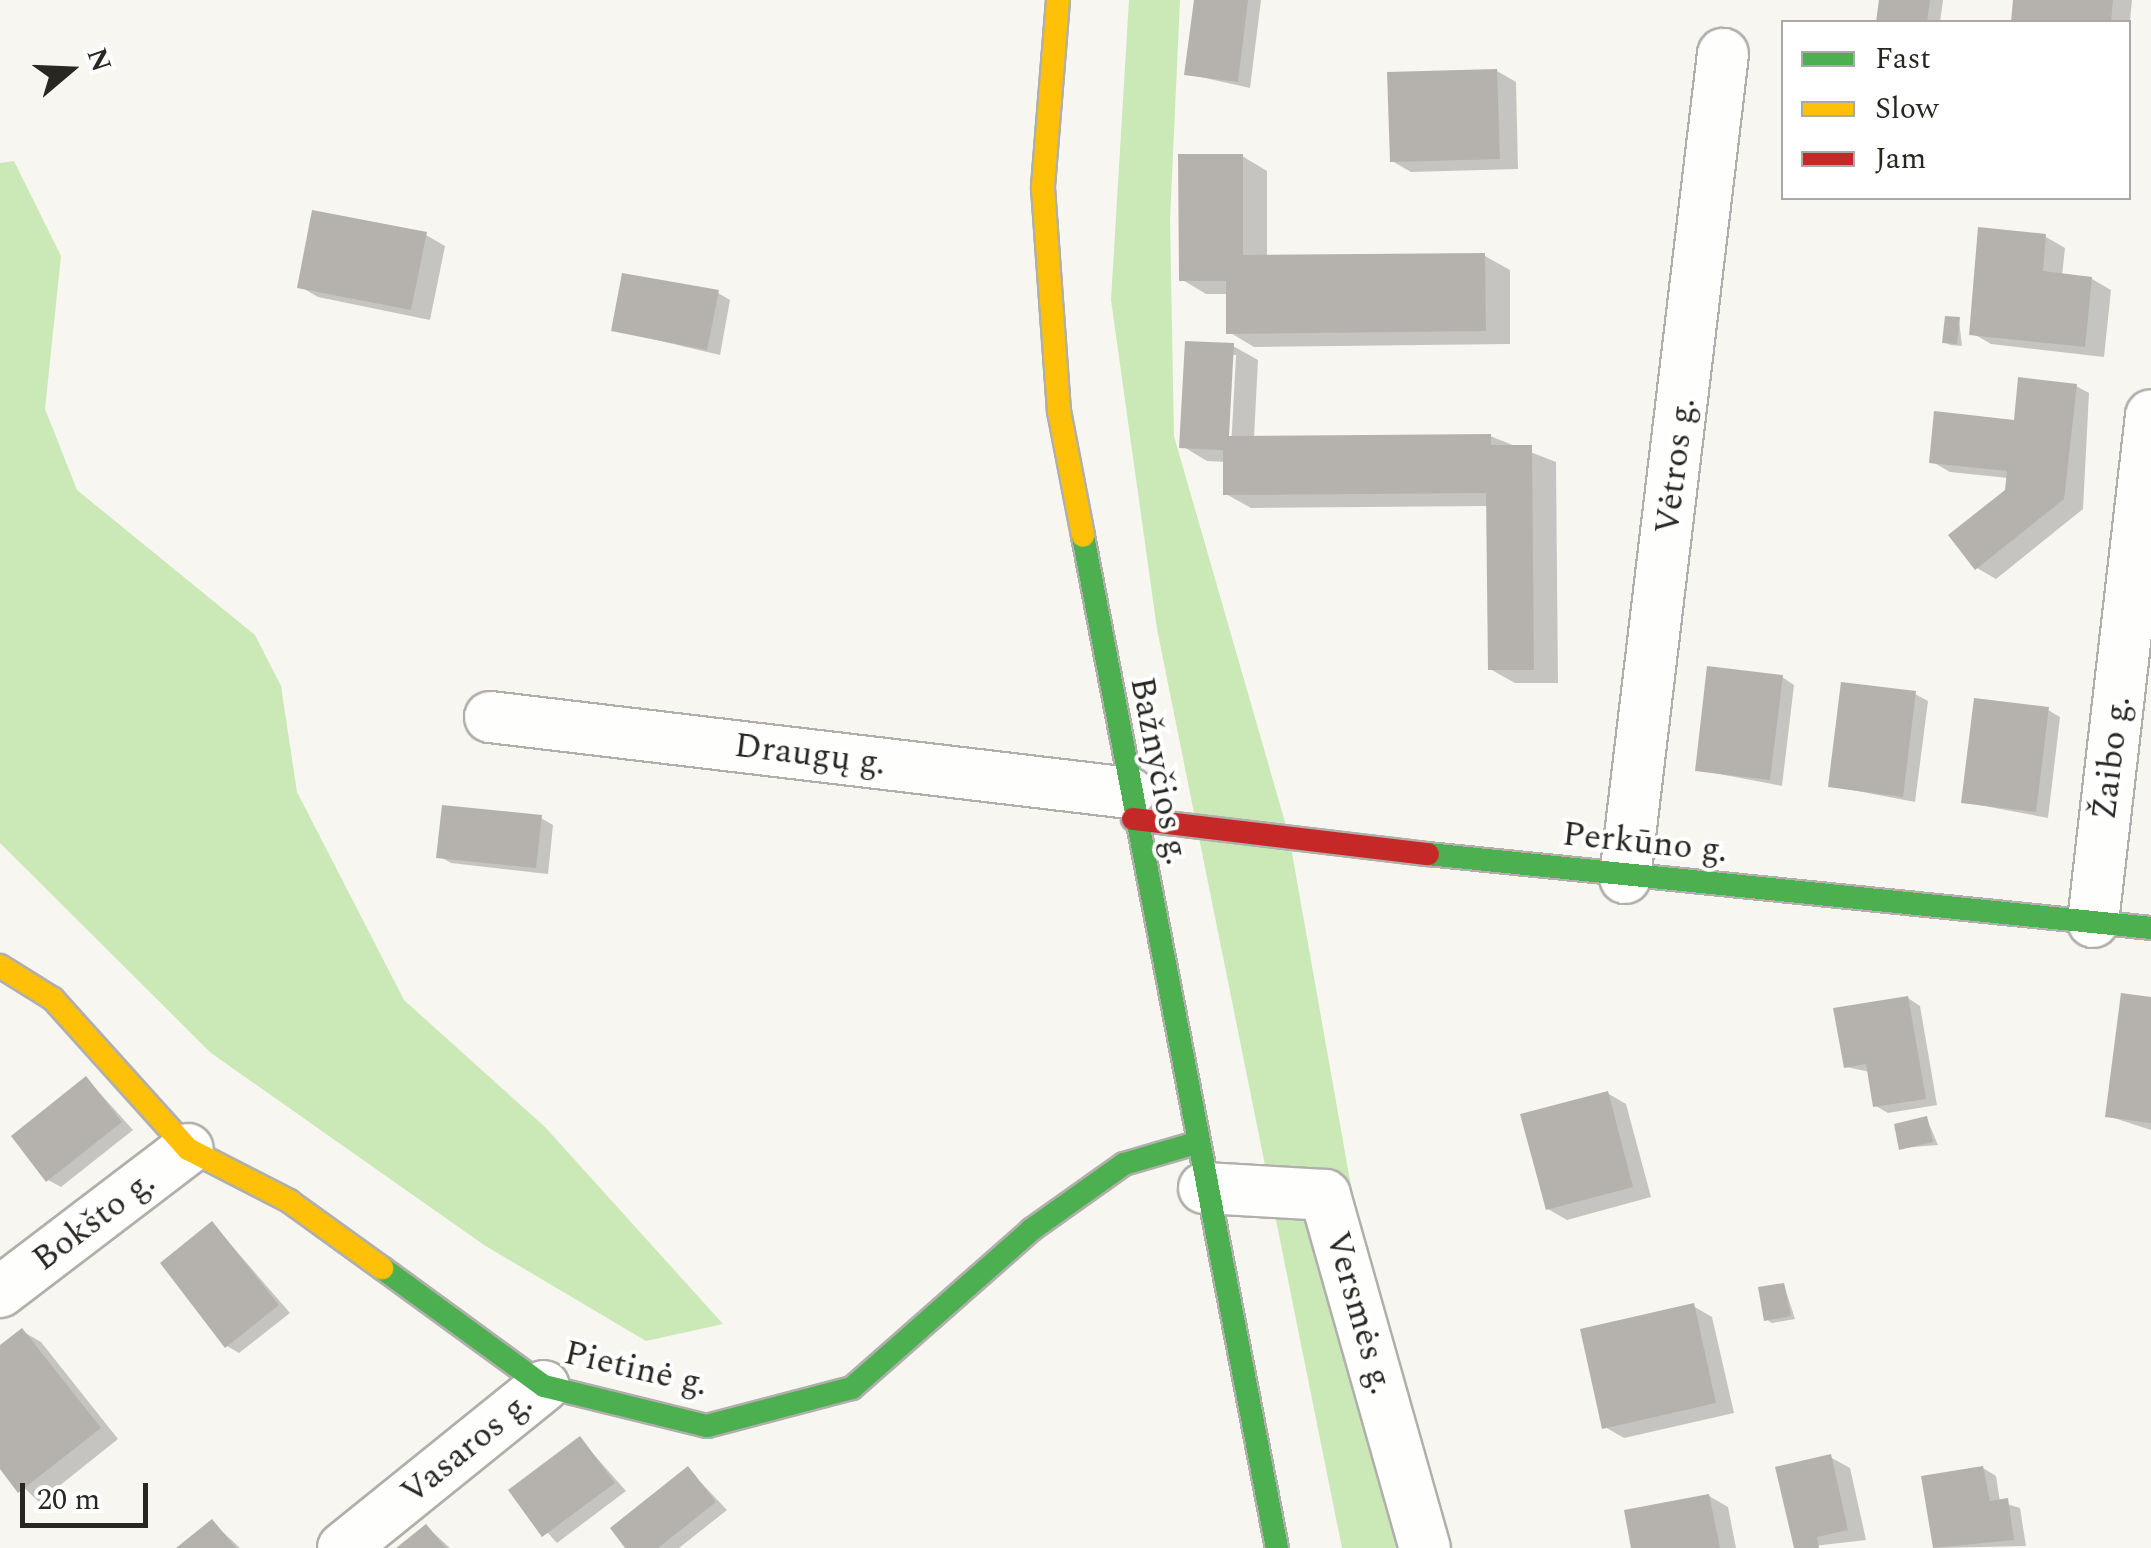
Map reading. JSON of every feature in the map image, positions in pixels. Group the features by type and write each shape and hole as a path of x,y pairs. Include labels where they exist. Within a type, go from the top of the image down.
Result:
{"street":[{"name":"Bažnyčios g.","path":"1058,0 1043,188 1046,299 1058,411 1200,1166 1277,1548"},
{"name":"Vėtros g.","path":"1625,878 1723,54"},
{"name":"Žaibo g.","path":"2093,922 2151,415"},
{"name":"Draugų g.","path":"490,717 1131,806"},
{"name":"Perkūno g.","path":"1131,806 1625,878 2151,928"},
{"name":"Pietinė g.","path":"0,966 53,998 188,1149 289,1201 544,1386 707,1426 852,1388 1031,1230 1124,1164 1200,1166"},
{"name":"Bokšto g.","path":"0,1292 188,1149"},
{"name":"Versmės g.","path":"1200,1166 1325,1195 1426,1548"},
{"name":"Vasaros g.","path":"343,1548 544,1386"}],"green space":[{"path":"1129,0 1180,0 1170,220 1174,436 1289,836 1415,1548 1342,1548 1157,629 1111,300"},
{"path":"14,161 61,256 45,409 77,490 255,635 281,686 297,792 404,1000 545,1127 723,1324 646,1341 484,1245 211,1053 0,843 0,163"}],"building":[{"path":"1194,0 1248,0 1238,82 1184,75"},
{"path":"1879,0 1930,0 1927,20 1876,20"},
{"path":"2013,0 2113,0 2111,20 2011,20"},
{"path":"1497,69 1500,159 1390,162 1387,72"},
{"path":"1178,154 1243,154 1243,255 1485,253 1486,331 1226,334 1226,281 1179,281"},
{"path":"312,210 427,232 411,310 297,288"},
{"path":"1978,227 2046,234 2043,271 2092,277 2085,347 1969,335"},
{"path":"622,273 719,290 707,350 611,331"},
{"path":"1945,316 1960,317 1957,344 1942,343"},
{"path":"1185,341 1234,343 1229,436 1491,434 1491,445 1532,445 1534,670 1488,670 1486,493 1223,495 1223,450 1179,448"},
{"path":"2018,377 2077,384 2064,499 1975,570 1948,535 2005,490 2007,471 1929,463 1934,411 2014,420"},
{"path":"1707,666 1783,675 1770,780 1695,771"},
{"path":"1841,682 1916,691 1903,797 1828,787"},
{"path":"1974,698 2049,707 2036,812 1961,803"},
{"path":"442,805 542,815 536,868 436,858"},
{"path":"2121,993 2151,997 2151,1123 2105,1117"},
{"path":"1908,996 1926,1099 1873,1107 1866,1064 1844,1068 1833,1008"},
{"path":"86,1076 122,1122 46,1182 11,1136"},
{"path":"1608,1091 1633,1187 1546,1210 1520,1114"},
{"path":"1927,1116 1933,1142 1899,1150 1894,1124"},
{"path":"212,1221 279,1305 225,1348 160,1263"},
{"path":"1784,1283 1791,1316 1764,1321 1758,1287"},
{"path":"1694,1303 1716,1403 1602,1429 1580,1329"},
{"path":"22,1328 101,1428 18,1493 0,1469 0,1345"},
{"path":"580,1436 615,1483 542,1537 508,1490"},
{"path":"1831,1454 1848,1530 1817,1537 1819,1548 1794,1548 1775,1467"},
{"path":"688,1466 716,1502 658,1548 625,1548 610,1528"},
{"path":"1983,1466 1990,1501 2008,1498 2014,1540 1933,1548 1921,1476"},
{"path":"1709,1494 1720,1548 1631,1548 1624,1510"},
{"path":"212,1519 236,1548 176,1548"},
{"path":"426,1524 446,1548 396,1548"}],"traffic: fast":[{"path":"1083,536 1277,1548"},
{"path":"1428,854 2151,928"},
{"path":"382,1268 544,1386 707,1426 852,1388 1031,1230 1124,1164 1196,1143"}],"traffic: slow":[{"path":"1058,0 1043,188 1059,411 1083,536"},
{"path":"0,966 53,999 188,1149 289,1201 382,1268"}],"traffic: jam":[{"path":"1133,819 1428,854"}]}
